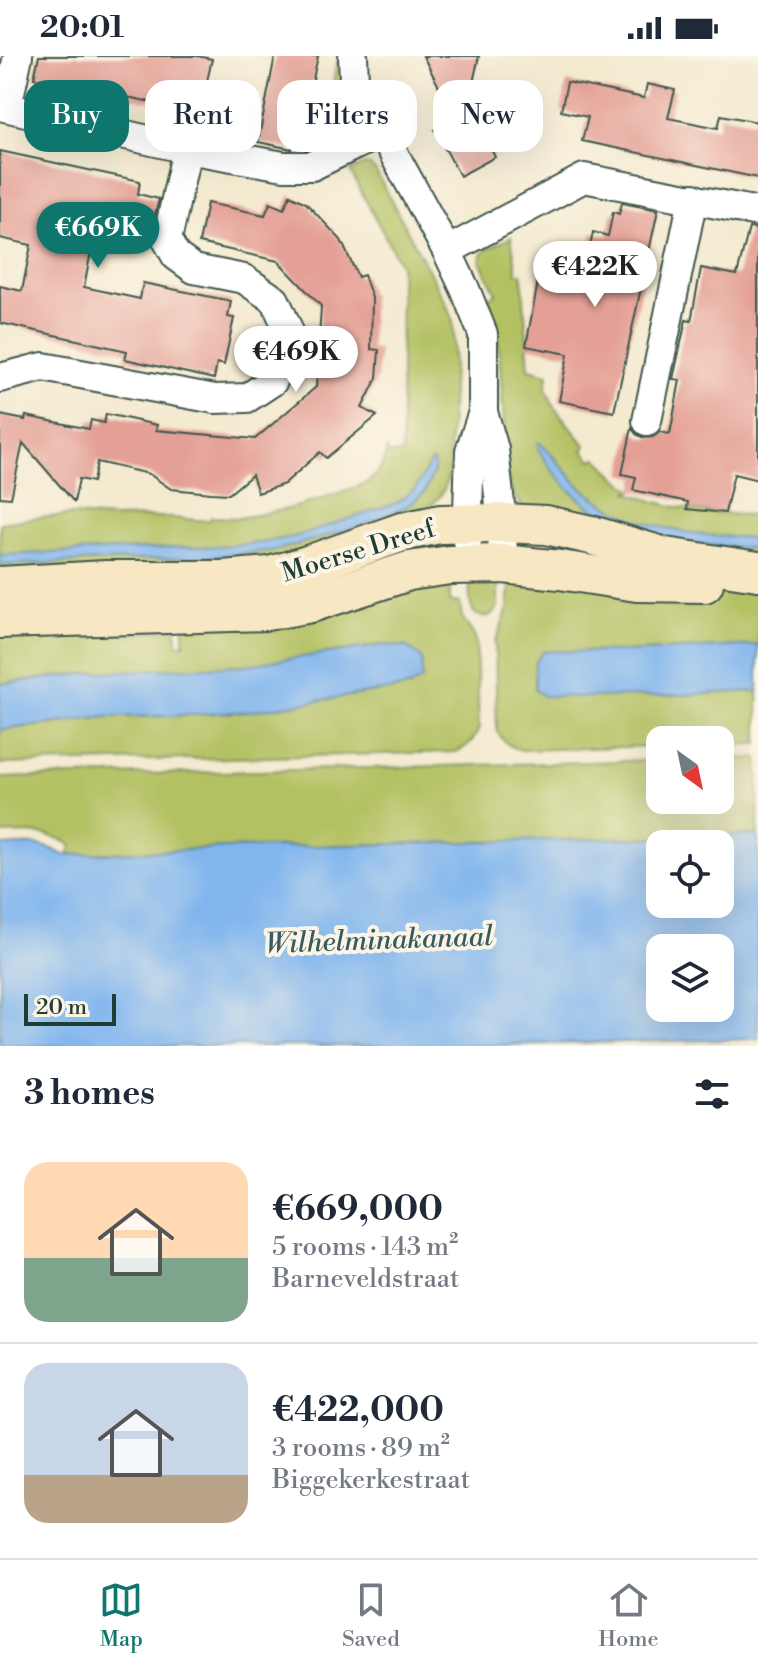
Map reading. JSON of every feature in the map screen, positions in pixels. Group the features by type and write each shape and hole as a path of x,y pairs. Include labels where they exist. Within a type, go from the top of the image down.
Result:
{"street":[{"path":"18,56 4,107 145,139"},
{"path":"353,56 354,80"},
{"path":"0,378 43,367 215,399 247,398 273,381 287,350 287,327 275,300 244,279 194,269 176,256 167,240 186,152"},
{"path":"204,152 284,166 312,166 344,152"},
{"path":"391,152 447,251 483,334 483,412 494,449 484,523 484,565"},
{"path":"447,251 584,178 758,212"},
{"path":"647,421 693,198"},
{"name":"Moerse Dreef","path":"0,586 270,576 402,532 440,524 484,523 546,525 665,557 758,572"},
{"name":"Moerse Dreef","path":"0,619 266,611 311,603 409,571 450,565 560,570 637,582 704,583 758,572"}],"green space":[{"path":"337,62 346,80 334,80"},
{"path":"362,165 370,166 376,172 446,303 453,322 448,477 439,497 428,507 290,560 0,573 0,565 208,557 278,550 362,526 408,506 425,492 434,468 431,462 415,489 397,503 298,536 219,546 0,555 0,523 73,515 209,521 211,517 238,518 262,514 296,507 362,485 379,470 387,448 388,454 402,454 400,264 350,171"},
{"path":"511,237 517,273 522,273 529,369 548,374 546,389 554,407 586,446 583,450 592,460 597,458 633,490 628,492 643,498 692,510 758,515 758,538 688,533 643,522 622,513 582,488 539,443 538,449 555,473 586,505 624,527 708,543 758,548 758,556 524,508 514,496 508,482 498,337 486,300 496,293 480,261 486,250"},
{"path":"498,573 498,607 492,615 477,615 471,605 470,576"},
{"path":"511,575 700,591 758,588 758,645 625,652 544,651 535,669 535,689 547,696 659,696 758,691 758,744 734,745 734,726 646,726 646,746 514,748 497,731 495,643 508,609"},
{"path":"426,580 427,588 450,584 450,602 460,603 462,617 476,639 479,727 473,739 460,750 0,764 0,730 107,717 250,711 409,687 422,679 422,658 407,647 383,645 246,665 68,675 0,684 0,635 88,636 176,628 177,644 184,644 184,627"},
{"path":"758,758 758,835 734,836 734,830 646,830 646,838 69,855 71,845 54,837 0,834 0,778 646,760 646,814 734,814 734,759"}],"water":[{"path":"540,443 582,488 622,513 643,522 688,533 758,538 758,548 661,538 606,517 581,500 558,478 538,449 537,444"},
{"path":"431,462 434,462 434,471 425,492 408,506 362,526 278,550 208,557 0,565 0,555 219,546 298,536 397,503 415,489"},
{"path":"383,645 407,647 422,658 422,679 409,687 250,711 107,717 0,730 0,684 101,672 246,665"},
{"path":"758,645 758,691 583,697 543,696 535,689 535,663 544,651 625,652"},
{"name":"Wilhelminakanaal","path":"758,835 758,1039 454,1046 0,1046 0,846 40,846 63,855 646,838 646,918 734,918 734,836"}],"building":[{"path":"39,56 197,56 212,59 207,80 145,80 145,101 129,97 129,80 34,78"},
{"path":"275,56 318,56 313,80 277,80 277,146 261,143 261,127"},
{"path":"423,56 479,56 474,80 436,80"},
{"path":"567,82 644,98 647,84 675,90 668,118 718,128 721,115 758,122 758,178 582,141 588,117 561,111"},
{"path":"0,151 140,181 138,194 159,199 152,227 132,222 128,238 95,231 84,287 140,299 143,283 231,301 228,317 234,318 224,365 217,363 214,379 125,359 127,351 0,323 0,286 22,291 31,245 0,238"},
{"path":"447,152 492,152 495,157 460,176"},
{"path":"290,195 306,203 341,240 358,277 364,275 372,298 371,349 379,350 377,378 362,408 377,416 326,458 320,452 284,484 258,493 252,475 229,494 211,493 171,489 149,474 97,462 93,482 79,479 74,502 23,443 11,498 0,497 0,415 25,420 26,416 89,429 91,420 104,423 106,414 157,425 156,430 255,439 316,387 321,306 278,261 199,243 207,203 265,215 270,203 284,209"},
{"path":"622,203 658,210 614,412 559,401 568,354 526,346 542,260 586,268 593,232 608,236 613,212 619,214"},
{"path":"749,228 758,229 758,480 734,474 725,513 687,509 688,502 633,490 636,477 622,474 632,428 644,438 660,432 670,434 680,380 673,379 686,320 691,321 701,268 737,275"}]}
